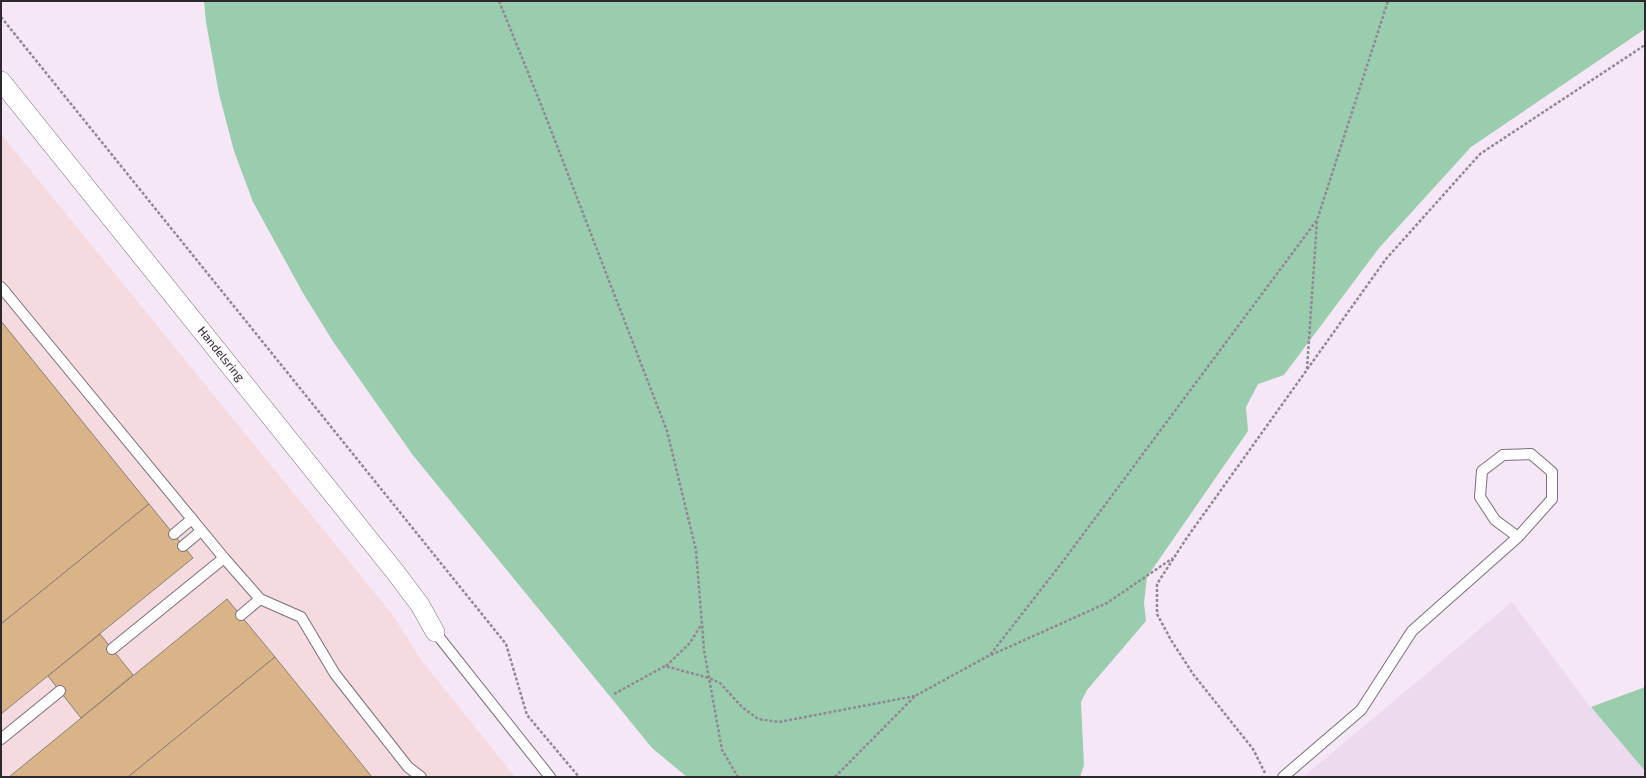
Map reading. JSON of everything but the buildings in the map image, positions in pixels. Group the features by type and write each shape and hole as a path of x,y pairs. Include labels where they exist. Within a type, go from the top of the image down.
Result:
{"street":[{"name":"Handelsring","path":"1,80 396,573 420,605 435,632"}],"lane":[{"path":"1,287 224,558 260,599 301,617 335,674 408,767 421,777"},
{"path":"1283,777 1361,710 1412,631 1518,537 1552,500 1552,472 1531,454 1503,454 1482,471 1480,497 1495,520 1518,537"},
{"path":"174,534 192,519"},
{"path":"183,546 202,531"},
{"path":"112,649 224,558"},
{"path":"241,615 260,599"},
{"path":"435,632 550,777"},
{"path":"1,739 60,691"}],"path":[{"path":"499,1 542,106 667,432 696,550 704,650 722,750 738,777"},
{"path":"1307,370 1317,220 1388,1"},
{"path":"1,17 506,644 527,715 579,777"},
{"path":"1267,777 1253,749 1193,674 1171,640 1157,614 1157,584 1190,532 1386,259 1480,154 1645,45"},
{"path":"990,655 1064,560 1317,220"},
{"path":"834,777 915,696 990,655 1107,603 1174,557"},
{"path":"614,694 665,666 690,643 702,623"},
{"path":"665,666 709,678 720,683 742,707 758,719 779,722 915,696"}],"shaded area":[{"path":"1,134 392,614 422,661 515,777 1,777"},
{"path":"1512,602 1591,708 1645,771 1645,777 1303,777"}],"green space":[{"path":"204,1 1645,1 1645,29 1471,147 1379,248 1284,375 1258,384 1246,407 1248,431 1147,577 1144,603 1146,621 1087,690 1081,702 1084,765 1080,777 687,777 652,748 412,454 334,343 303,293 253,202 234,151 219,94 206,22"},
{"path":"1645,687 1645,771 1591,707"}]}
